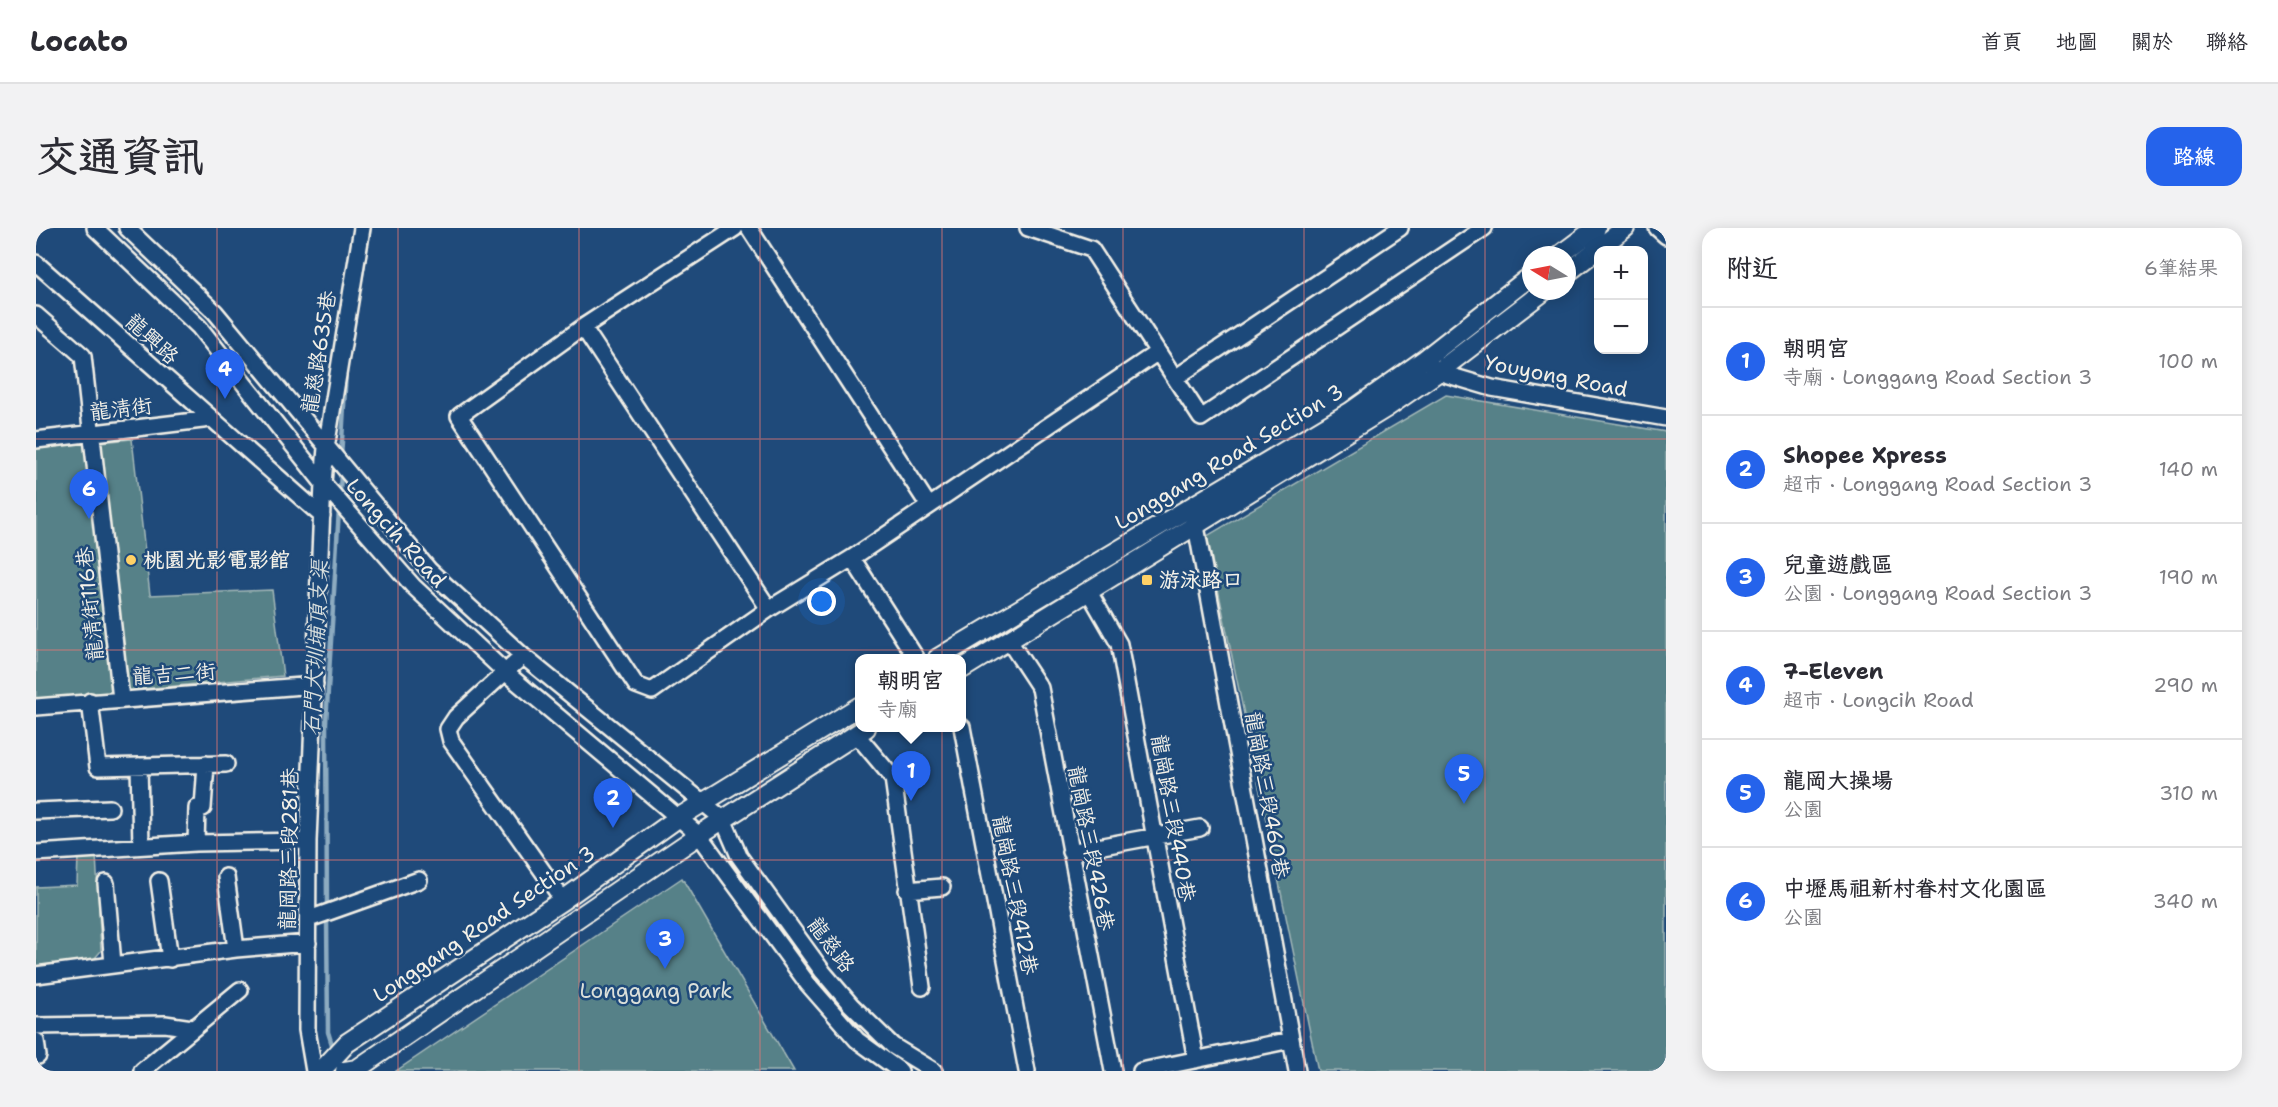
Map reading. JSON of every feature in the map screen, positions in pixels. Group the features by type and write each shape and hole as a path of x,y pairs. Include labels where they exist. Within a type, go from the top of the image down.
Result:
{"main road":[{"path":"1572,246 1596,228"},
{"path":"1576,266 1625,228"},
{"name":"Longgang Road Section 3","path":"945,654 1350,412 1425,359 1522,283"},
{"name":"Longgang Road Section 3","path":"966,667 1196,526 1438,372 1532,300"},
{"name":"Longgang Road Section 3","path":"321,1071 347,1043 563,900 678,818 855,709"},
{"path":"345,1071 357,1069 699,835 859,732"}],"street":[{"name":"Longcih Road","path":"95,228 199,327 323,483 413,586 505,672 699,835"},
{"name":"Longcih Road","path":"127,228 215,312 429,570 523,656 723,819"},
{"name":"龍慈路635巷","path":"323,483 326,448 362,228"},
{"path":"735,228 583,327 459,416 636,685 652,691 769,609 852,558 1158,352"},
{"path":"749,228 929,506"},
{"path":"1028,228 1091,249 1201,418 1484,228"},
{"path":"1175,378 1400,228"},
{"path":"1657,228 1666,236"},
{"name":"龍興路","path":"36,263 322,516"},
{"name":"龍清街116巷","path":"36,315 83,356 94,434 121,699"},
{"path":"583,327 769,609"},
{"path":"1425,359 1438,372"},
{"name":"Youyong Road","path":"1438,372 1492,388 1666,418"},
{"name":"龍清街","path":"36,440 211,419"},
{"name":"龍岡路三段281巷","path":"314,1071 307,1030 308,841 323,483"},
{"name":"龍崗路三段460巷","path":"1188,508 1196,526 1297,1071"},
{"path":"852,558 913,654"},
{"name":"龍崗路三段440巷","path":"1089,592 1119,644 1196,1060"},
{"name":"龍崗路三段426巷","path":"1009,641 1040,688 1113,1071"},
{"path":"523,656 456,717 448,729 451,741 563,900"},
{"name":"龍吉二街","path":"36,707 90,701 315,686"},
{"path":"90,701 98,768 226,764"},
{"path":"862,732 893,778 922,987"},
{"name":"龍崗路三段412巷","path":"963,732 1027,1071"},
{"path":"195,843 197,808 203,808 206,764"},
{"path":"139,766 141,845"},
{"path":"36,811 110,808"},
{"name":"龍慈路","path":"723,819 739,856 823,972 851,1005 893,1046 934,1071"},
{"path":"1070,852 1200,828"},
{"name":"龍慈路","path":"699,835 808,984 857,1040 900,1071"},
{"path":"36,853 141,845 308,841"},
{"path":"226,877 236,949"},
{"path":"309,920 419,880"},
{"path":"159,881 170,958"},
{"path":"106,883 113,964"},
{"path":"907,890 942,887"},
{"path":"36,975 236,949 308,943"},
{"path":"148,1069 192,1028 240,990"},
{"path":"36,1026 165,1024 192,1028"},
{"path":"1141,1071 1291,1040"}],"green space":[{"path":"1446,395 1666,432 1666,1071 1318,1071 1207,536"},
{"path":"132,439 150,595 272,590 283,676 36,699 36,448"},
{"path":"96,854 101,951 94,959 36,966 36,887 77,885 78,856"},
{"name":"Longgang Park","path":"682,878 794,1071 396,1071"}],"waterway":[{"name":"石門大圳埔頂支渠","path":"361,280 370,228"},
{"name":"石門大圳埔頂支渠","path":"341,458 346,371"},
{"name":"石門大圳埔頂支渠","path":"340,494 341,470"},
{"name":"石門大圳埔頂支渠","path":"327,908 326,723 339,509"},
{"name":"石門大圳埔頂支渠","path":"327,916 328,1032 334,1051"}],"place":[{"name":"7-Eleven","path":"225,399"},
{"name":"中壢馬祖新村眷村文化園區","path":"89,519"},
{"name":"桃園光影電影館","path":"131,560"},
{"name":"游泳路口","path":"1147,580"},
{"name":"朝明宮","path":"911,801"},
{"name":"龍岡大操場","path":"1464,804"},
{"name":"Shopee Xpress","path":"613,828"},
{"name":"兒童遊戲區","path":"665,969"}]}
